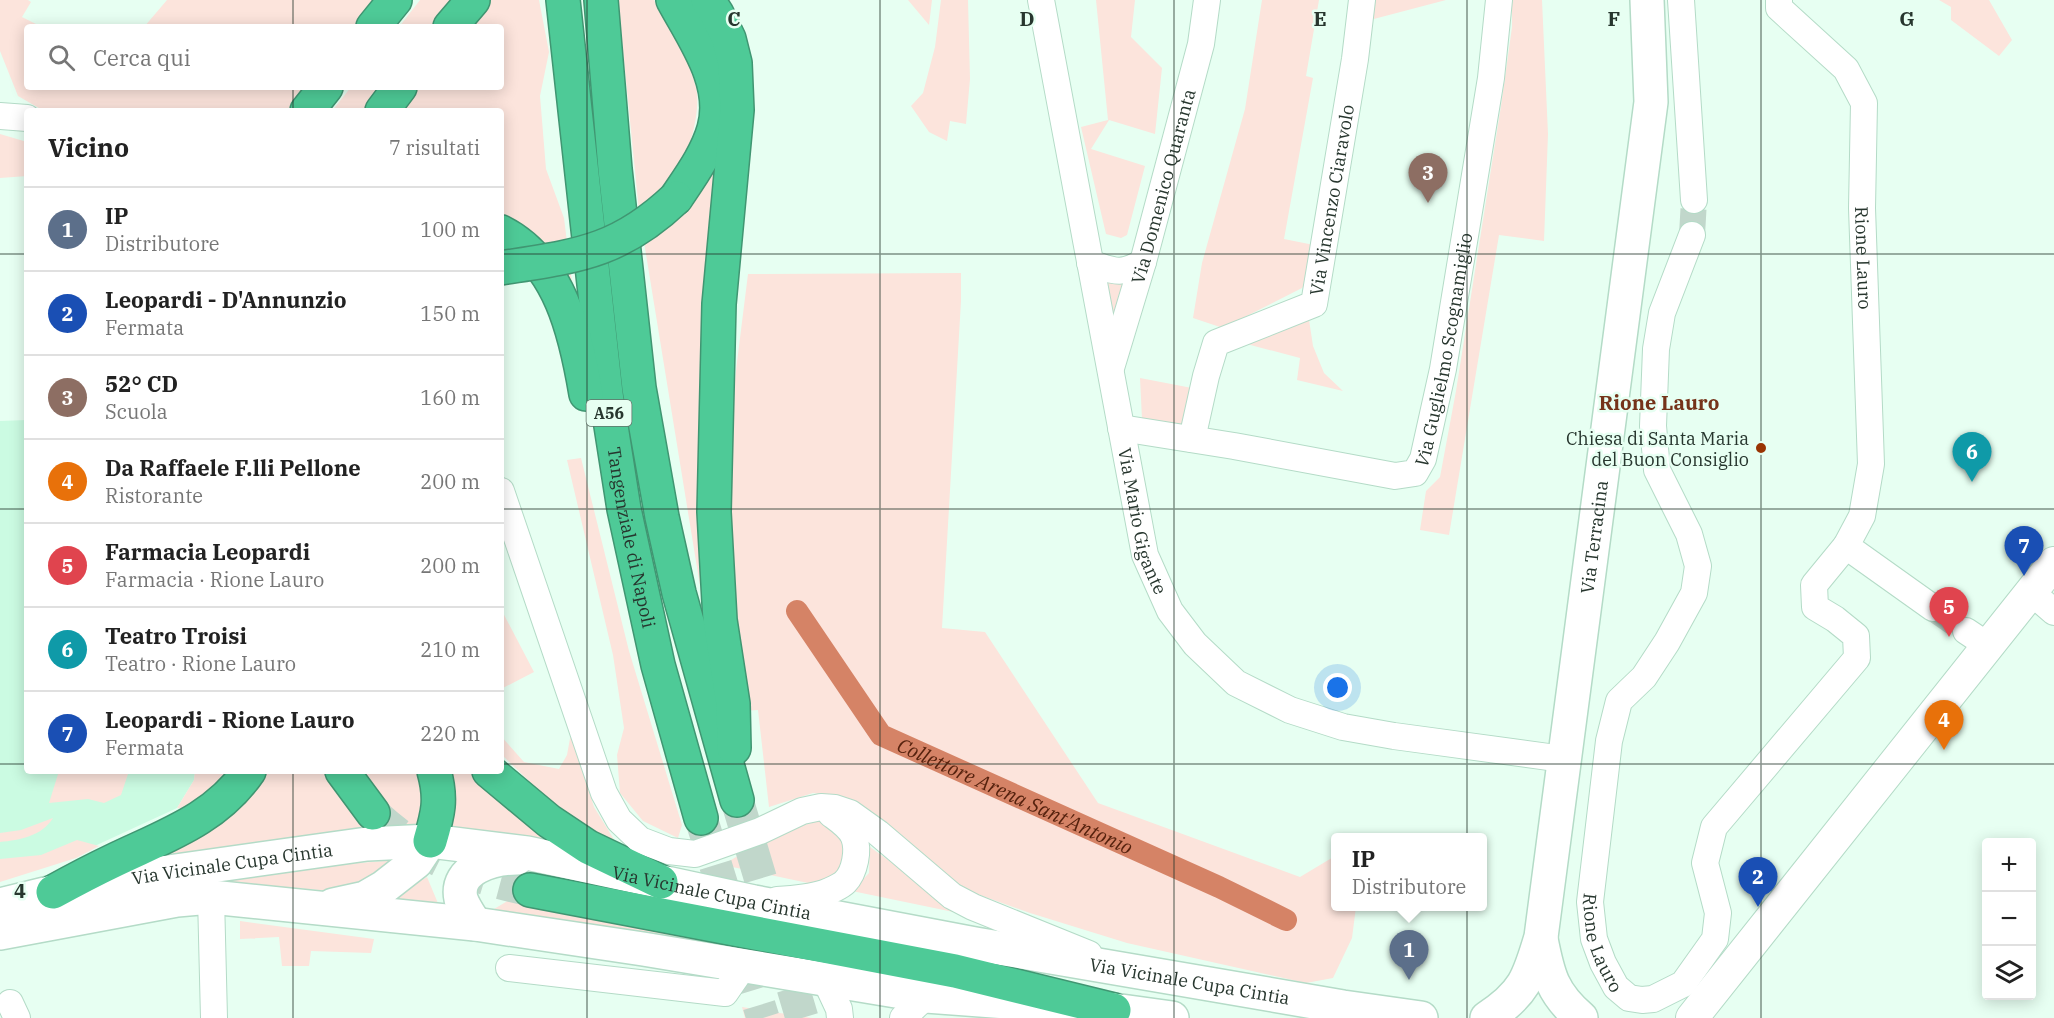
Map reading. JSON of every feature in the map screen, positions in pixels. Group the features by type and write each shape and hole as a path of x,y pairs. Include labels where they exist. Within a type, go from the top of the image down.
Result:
{"highway":[{"path":"375,24 394,0"},
{"path":"453,24 473,0"},
{"name":"Tangenziale di Napoli","path":"563,0 606,394 624,509 652,643 701,818"},
{"name":"Tangenziale di Napoli","path":"601,0 615,169 639,388 662,517 679,592 737,801 733,704 720,620 714,512 719,304 737,110 735,63 729,39 708,0"},
{"path":"504,268 573,257 602,248 639,229 676,198 704,151 714,129 717,110 715,89 707,63 673,0"},
{"path":"309,108 324,90"},
{"path":"384,108 398,90"},
{"path":"504,234 524,246 540,265 566,309 578,351 620,592 645,670 682,751"},
{"path":"52,892 116,859 163,839 206,815 234,790 247,774"},
{"path":"344,774 373,813"},
{"path":"430,841 440,803 435,774"},
{"path":"493,774 549,821 588,847 661,882"},
{"path":"530,890 955,971 1114,1010"}],"main road":[{"name":"Via Terracina","path":"1487,1018 1518,993 1530,974 1541,938 1651,102 1647,0"},
{"path":"317,909 365,898 384,887 416,862 430,841"},
{"name":"Via Vicinale Cupa Cintia","path":"0,905 52,892 160,873 367,844 430,841 552,858 754,902 1128,971 1421,1018"},
{"path":"475,924 461,898 461,886 464,878 475,868 505,858 552,858"},
{"name":"Via Vicinale Cupa Cintia","path":"0,933 177,900 211,897 475,924 643,949 825,979 915,1007 1114,1010 1172,1018"},
{"path":"1541,938 1550,980 1560,996 1581,1018"}],"street":[{"name":"Via Mario Gigante","path":"1041,0 1145,555 1170,611 1195,645 1236,683 1290,710 1344,727 1394,736 1563,759"},
{"name":"Via Domenico Quaranta","path":"1110,371 1143,262 1201,44 1207,0"},
{"name":"Via Vincenzo Ciaravolo","path":"1192,440 1216,343 1314,304 1355,59 1362,0"},
{"name":"Via Guglielmo Scognamiglio","path":"1121,428 1395,476 1415,472 1423,459 1443,369 1491,78 1499,0"},
{"path":"1681,0 1694,200"},
{"name":"Rione Lauro","path":"1692,235 1662,313 1656,349 1653,426 1657,470 1689,534 1698,566 1694,593 1667,642 1644,677 1619,701 1609,741 1590,902 1594,939 1603,963 1616,987 1629,998 1642,1000 1653,999 1683,984 1715,939 1718,913 1705,863 1714,826 1857,658 1856,636 1815,607 1814,585 1846,546 1862,516 1871,464 1862,208 1864,103 1846,69 1779,8 1779,0"},
{"path":"0,116 24,118"},
{"path":"1090,263 1114,270 1129,270 1143,262"},
{"path":"504,500 604,793 619,820 640,840 669,851 695,854 760,831 802,811 821,807 835,808 850,813 878,833 952,896 973,907 1128,971"},
{"path":"1846,546 1934,608"},
{"path":"1692,1018 1976,638 2031,592 2054,563"},
{"path":"2031,592 2054,612"},
{"path":"754,902 800,898 825,893 845,882 853,867 857,852 854,836 844,824 821,807"},
{"path":"211,897 214,1018"},
{"path":"509,968 725,993 743,967"},
{"path":"825,979 839,1009 840,1018"}],"shaded area":[{"path":"0,0 28,0 31,2 22,17 36,24 24,24 24,90 310,90 294,108 39,108 18,96 0,51"},
{"path":"167,0 382,0 362,24 147,24"},
{"path":"420,0 459,0 439,24 401,24"},
{"path":"491,0 539,0 549,52 540,96 546,169 564,218 573,291 504,221 504,108 398,108 412,90 504,90 504,24 470,24"},
{"path":"618,0 654,0 689,65 697,97 692,138 682,164 670,183 639,211"},
{"path":"908,0 932,0 929,25"},
{"path":"941,0 968,0 970,79 966,124 950,121 947,141 929,132 911,106 923,93 935,47"},
{"path":"1096,0 1135,0 1131,37 1162,68 1155,134 1109,120 1091,149 1145,166 1127,235 1121,238 1106,234 1081,127 1108,120"},
{"path":"1262,0 1319,0 1306,76 1313,78 1284,239 1314,245 1311,275 1302,288 1223,328 1193,318 1202,263 1245,109"},
{"path":"1372,0 1446,0 1370,20"},
{"path":"1512,0 1542,0 1548,134 1544,241 1499,235 1449,535 1420,530 1426,491 1440,477 1456,391 1501,106 1512,27"},
{"path":"1939,0 1989,0 2012,40 1999,56 1951,20 1951,7"},
{"path":"349,90 382,90 368,108 334,108"},
{"path":"0,134 24,141 24,176 0,178"},
{"path":"716,148 714,259 702,481 701,592 644,242"},
{"path":"961,273 942,628 985,632 1098,803 1300,877 1331,858 1331,911 1355,911 1352,938 1333,978 1306,983 1127,943 1030,913 963,889 876,815 845,798 813,793 769,807 758,710 742,711 729,554 727,455 748,274"},
{"path":"1102,275 1126,280 1116,317 1109,316"},
{"path":"1308,313 1313,346 1324,373 1343,391 1297,380 1300,358 1243,343"},
{"path":"1140,378 1192,388 1184,426 1142,419"},
{"path":"24,420 24,774 195,774 194,780 177,808 86,850 0,877 0,421"},
{"path":"581,458 629,651 682,825 678,838 643,821 620,793 617,755 624,728 613,655 567,460"},
{"path":"504,615 534,672 504,687"},
{"path":"571,733 594,807 618,846 555,806 504,757 504,739 524,762 559,769 567,755"},
{"path":"58,774 128,774 121,795 104,803 88,799 49,803"},
{"path":"195,774 227,774 217,786 182,809 177,808 194,780"},
{"path":"258,774 325,774 358,823 387,804 361,774 422,774 425,820 418,829 256,842 163,857 213,825"},
{"path":"448,774 471,774 549,842 449,829"},
{"path":"53,818 37,833 0,842 0,833 21,830"},
{"path":"825,819 839,832 848,858 827,887 723,865 772,838"},
{"path":"77,840 99,846 76,858 0,882 0,859 41,855"},
{"path":"870,847 963,914 852,891 869,873"},
{"path":"398,860 370,885 331,891 238,883 112,899 242,872"},
{"path":"427,877 440,908 378,905"},
{"path":"514,897 719,933 716,953 484,915"},
{"path":"240,921 374,939 371,953 311,951 309,966 282,966 279,937 240,939"},
{"path":"742,1007 812,1018 745,1018"}],"waterway":[{"name":"Collettore Arena Sant'Antonio","path":"797,611 881,735 1219,887 1286,920"}],"tunnel":[{"path":"1692,235 1694,200"},
{"path":"1933,608 1966,631"},
{"path":"737,800 802,1018"},
{"path":"373,813 410,843 446,864 484,878 530,890"},
{"path":"701,818 763,1018"}],"place":[{"name":"52° CD","path":"1428,203"},
{"name":"Chiesa di Santa Maria del Buon Consiglio","path":"1761,448"},
{"name":"Teatro Troisi","path":"1972,482"},
{"name":"Leopardi - Rione Lauro","path":"2024,576"},
{"name":"Farmacia Leopardi","path":"1949,637"},
{"name":"Da Raffaele F.lli Pellone","path":"1944,750"},
{"name":"Leopardi - D'Annunzio","path":"1758,907"},
{"name":"IP","path":"1409,980"}],"district":[{"name":"Rione Lauro","path":"1659,402"}]}
